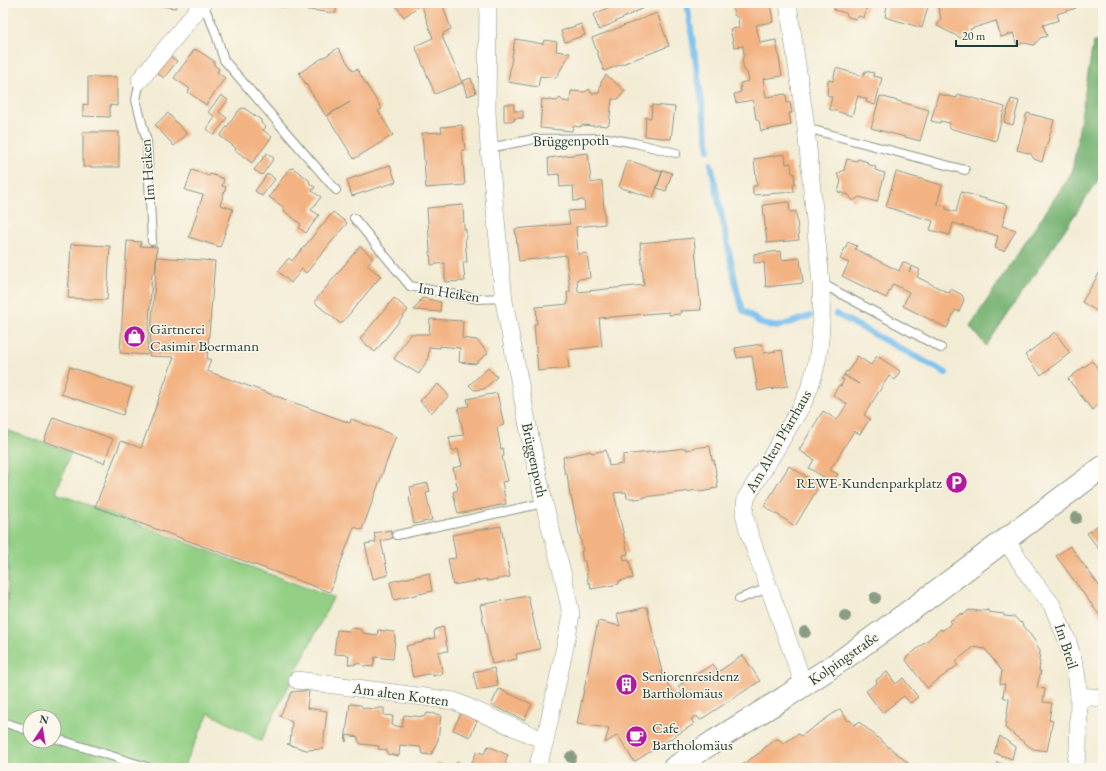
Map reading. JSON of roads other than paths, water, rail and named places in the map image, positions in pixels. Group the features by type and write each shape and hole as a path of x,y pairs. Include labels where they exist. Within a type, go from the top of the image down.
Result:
{"main road":[{"name":"Kolpingstraße","path":"674,768 842,660 1103,468"}],"street":[{"name":"Brüggenpoth","path":"488,3 487,105 504,298 531,442 544,503 563,576 570,614 568,632 545,740 537,768"},
{"name":"Am Alten Pfarrhaus","path":"788,3 806,128 821,283 821,333 810,386 801,407 746,498 744,513 748,530 768,588 804,685"},
{"name":"Im Heiken","path":"140,80 203,4"},
{"name":"Im Breil","path":"1006,540 1030,577 1052,605 1068,642 1076,672 1079,696 1078,750 1075,768"},
{"name":"Am alten Kotten","path":"297,680 454,701 545,740"},
{"path":"1079,696 1103,698"}],"lane":[{"name":"Im Heiken","path":"203,4 215,31 224,60 336,190"},
{"name":"Im Heiken","path":"140,80 136,100 147,142 152,241"},
{"path":"806,128 965,170"},
{"name":"Brüggenpoth","path":"490,148 534,139 607,138 636,143 676,153"},
{"name":"Im Heiken","path":"354,218 410,286 478,299 504,298"},
{"path":"821,283 941,348"},
{"path":"397,535 544,503"},
{"path":"739,599 768,588"},
{"path":"3,722 22,728"},
{"path":"62,740 150,768"}],"waterway":[{"path":"687,3 709,150"},
{"path":"711,164 738,295 743,310 762,324 777,327 810,316"},
{"path":"836,314 946,373"}],"place":[{"name":"Gärtnerei Casimir Boermann","path":"135,337"},
{"name":"REWE-Kundenparkplatz","path":"957,482"},
{"name":"Seniorenresidenz Bartholomäus","path":"626,684"},
{"name":"Cafe Bartholomäus","path":"637,736"}]}
